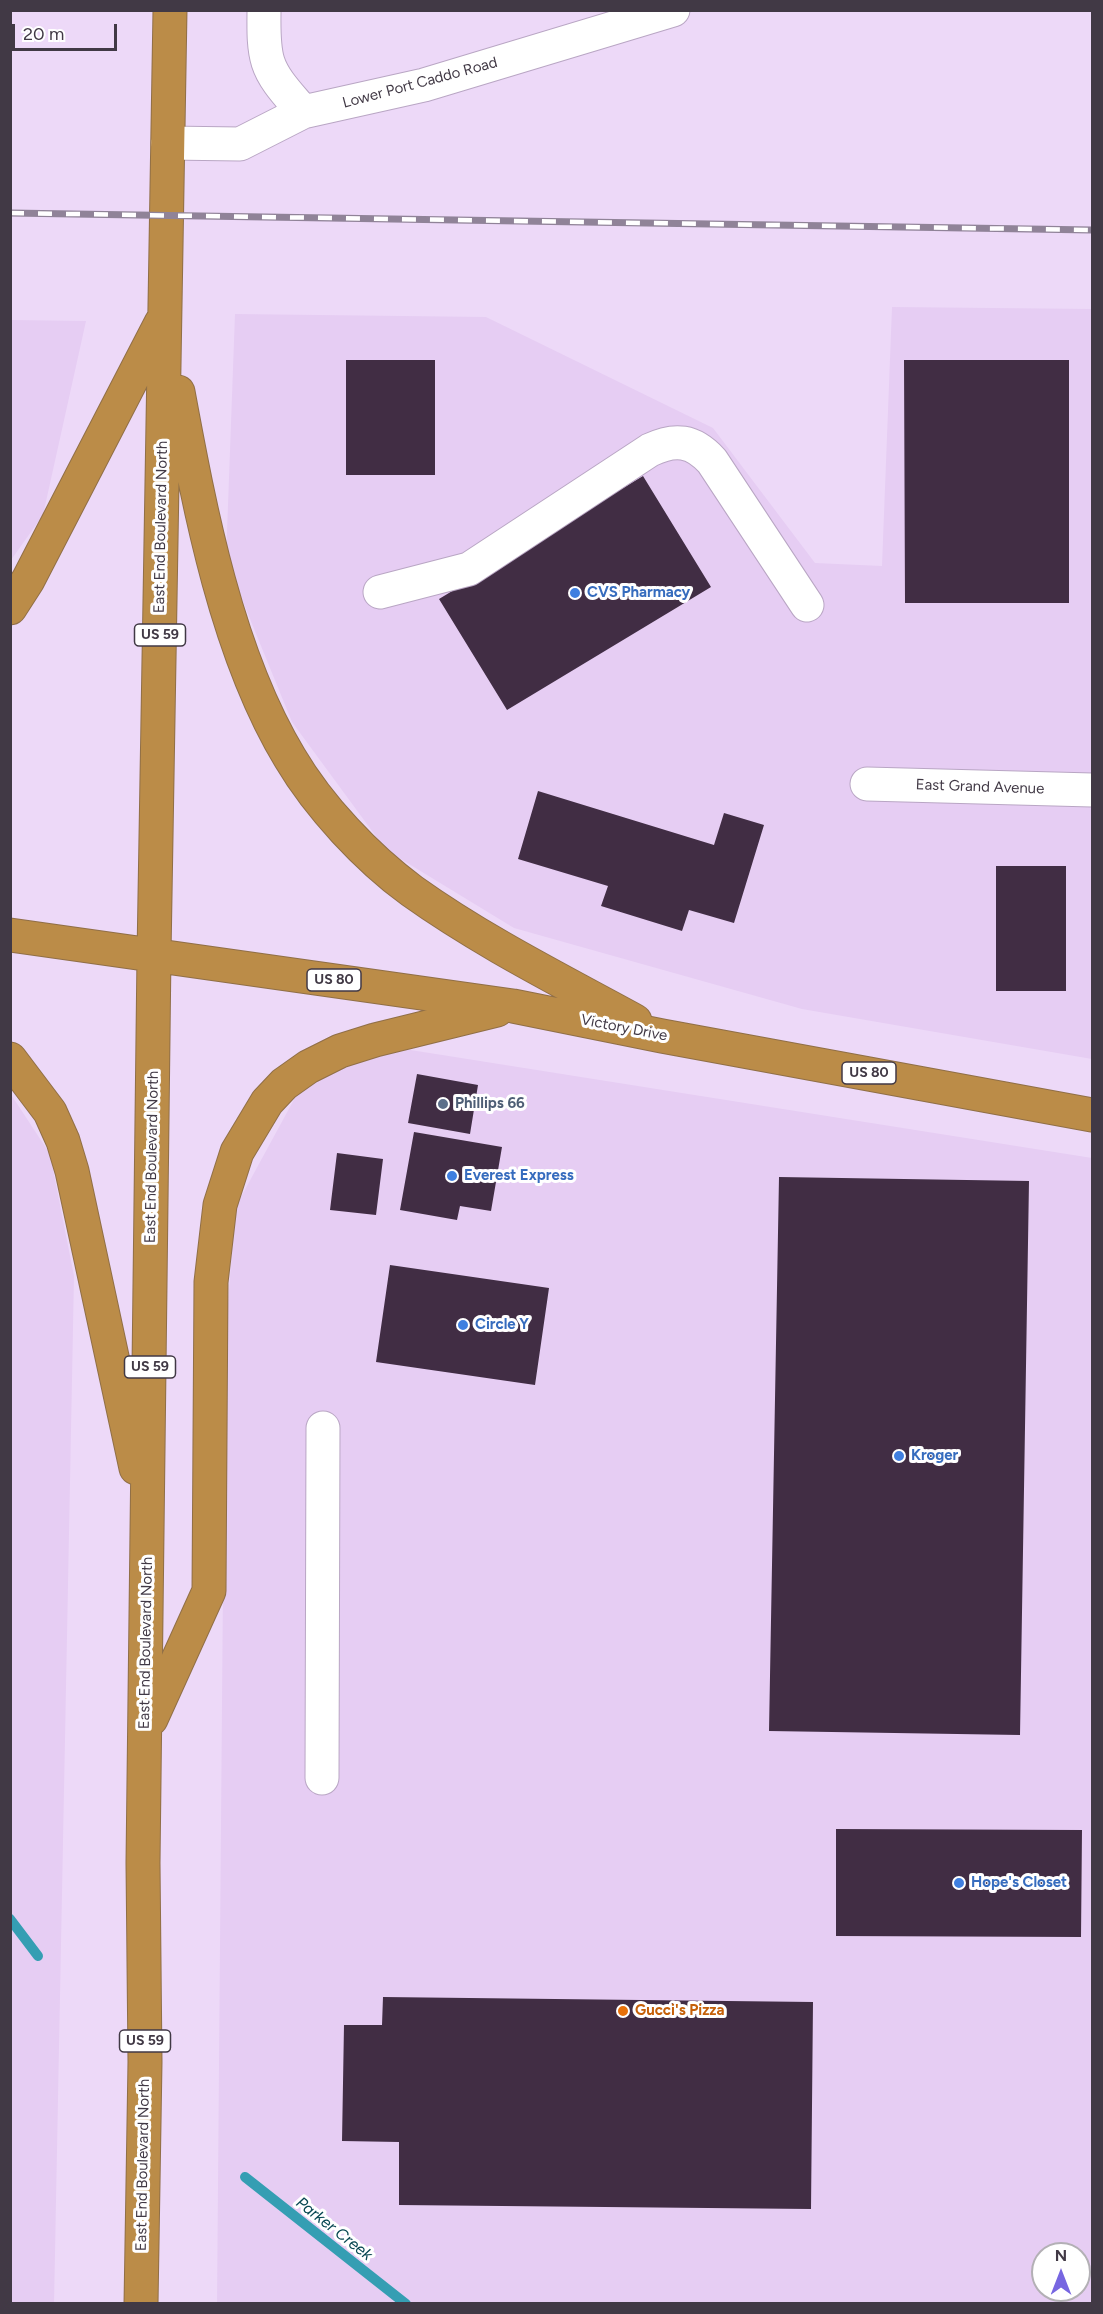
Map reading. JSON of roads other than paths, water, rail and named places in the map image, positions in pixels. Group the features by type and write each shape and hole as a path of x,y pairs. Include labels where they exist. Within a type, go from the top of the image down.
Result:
{"highway":[{"name":"East End Boulevard North","path":"141,2304 154,954 170,10"},
{"path":"10,608 28,580 165,316"},
{"path":"165,316 188,444 214,562 251,676 271,722 291,759 316,795 370,856 412,891 487,939 662,1036"},
{"name":"US 80","path":"10,935 154,954"},
{"name":"Victory Drive","path":"154,954 513,1006 662,1036 1092,1115"},
{"path":"145,1732 209,1591 211,1282 220,1205 237,1152 267,1102 284,1084 308,1067 340,1051 375,1040 513,1006"},
{"path":"10,1059 50,1112 63,1141 72,1171 148,1526"}],"street":[{"path":"264,10 268,62 279,81 303,112"},
{"name":"Lower Port Caddo Road","path":"168,143 240,144 303,112 424,85 673,10"},
{"path":"380,592 469,569 650,450 662,444 675,442 691,444 703,450 712,461 807,605"},
{"name":"East Grand Avenue","path":"867,784 1092,790"},
{"path":"322,1778 323,1428"}],"waterway":[{"name":"Parker Creek","path":"10,1919 38,1956"},
{"name":"Parker Creek","path":"245,2177 406,2304"}],"railway":[{"path":"10,213 1092,230"}],"place":[{"name":"CVS Pharmacy","path":"575,593"},
{"name":"Phillips 66","path":"443,1104"},
{"name":"Everest Express","path":"452,1176"},
{"name":"Circle Y","path":"463,1325"},
{"name":"Kroger","path":"899,1456"},
{"name":"Hope's Closet","path":"959,1883"},
{"name":"Gucci's Pizza","path":"623,2011"}]}
